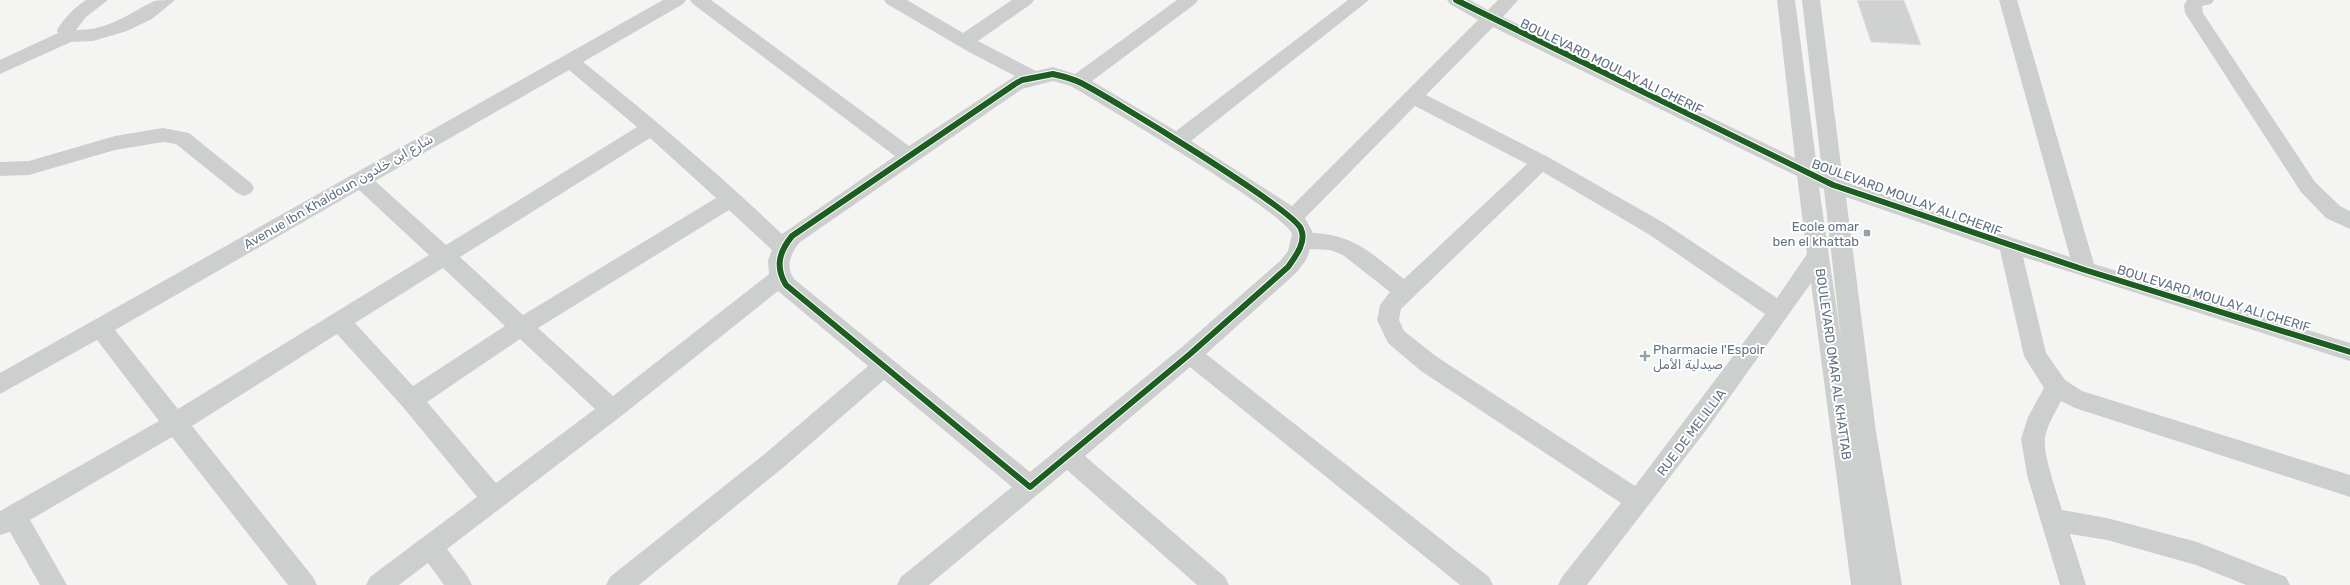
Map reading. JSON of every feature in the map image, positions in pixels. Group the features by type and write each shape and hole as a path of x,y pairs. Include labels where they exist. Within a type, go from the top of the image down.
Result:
{"street":[{"path":"68,36 66,30 71,22 99,0"},
{"path":"0,68 68,36 78,37 110,31 148,12 166,0"},
{"name":"Avenue Ibn Khaldoun شارع ابن خلدون","path":"0,384 677,0"},
{"path":"699,0 909,156"},
{"path":"893,0 964,41 1033,78"},
{"path":"964,41 1026,0"},
{"path":"1078,81 1189,0"},
{"path":"1177,142 1360,0"},
{"name":"BOULEVARD MOULAY ALI CHERIF","path":"1456,0 1489,18 1833,185 2085,270 2350,352"},
{"path":"1293,218 1489,18 1509,0"},
{"name":"BOULEVARD OMAR AL KHATTAB","path":"1786,0 1807,173 1864,585"},
{"name":"BOULEVARD OMAR AL KHATTAB","path":"1811,0 1864,432 1889,585"},
{"path":"2008,0 2085,270"},
{"path":"2206,0 2196,2 2193,5 2194,12 2308,187 2333,212 2350,221"},
{"path":"569,60 652,128 732,198 782,247"},
{"path":"910,585 1068,456 1190,354 1288,267 1298,254 1302,242 1301,227 1293,218 1177,142 1078,81 1054,74 1033,78 1015,84 792,236 782,247 778,263 781,277 786,285 883,367 1030,487"},
{"path":"1413,97 1541,162 1657,229 1780,312"},
{"path":"54,585 7,520 176,423 652,128"},
{"path":"2,172 29,168 130,139 163,135 182,138 244,188"},
{"path":"1541,162 1391,305 1388,320 1396,337 1429,364 1638,501"},
{"path":"360,179 612,410"},
{"path":"411,400 521,327 732,198"},
{"path":"1302,242 1331,242 1351,249 1405,292"},
{"path":"2009,244 2035,356 2057,387 2075,398 2350,486"},
{"name":"RUE DE MELILLIA","path":"1571,585 1638,501 1780,312 1819,254"},
{"path":"379,585 612,410 781,277"},
{"path":"340,322 411,400 494,499"},
{"path":"100,328 304,585"},
{"path":"1190,354 1480,585"},
{"path":"619,585 776,458 883,367"},
{"path":"2057,387 2040,417 2034,439 2039,475 2073,585"},
{"path":"1068,456 1216,585"},
{"path":"2054,520 2107,529 2197,554 2277,585"},
{"path":"430,546 459,585"}],"building":[{"path":"1857,0 1904,0 1921,45 1871,42"}],"cycle path":[{"path":"1456,0 1489,18 1833,185 2085,270 2350,352"},
{"path":"1053,74 1078,81 1177,141 1283,210 1301,227 1303,234 1298,254 1288,267 1190,354 1030,487 786,285 779,272 778,266 783,248 792,236 1015,84 1022,80 1053,74"}],"place":[{"name":"Ecole omar ben el khattab","path":"1867,233"},
{"name":"Pharmacie l'Espoir صيدلية الأمل","path":"1645,356"}]}
